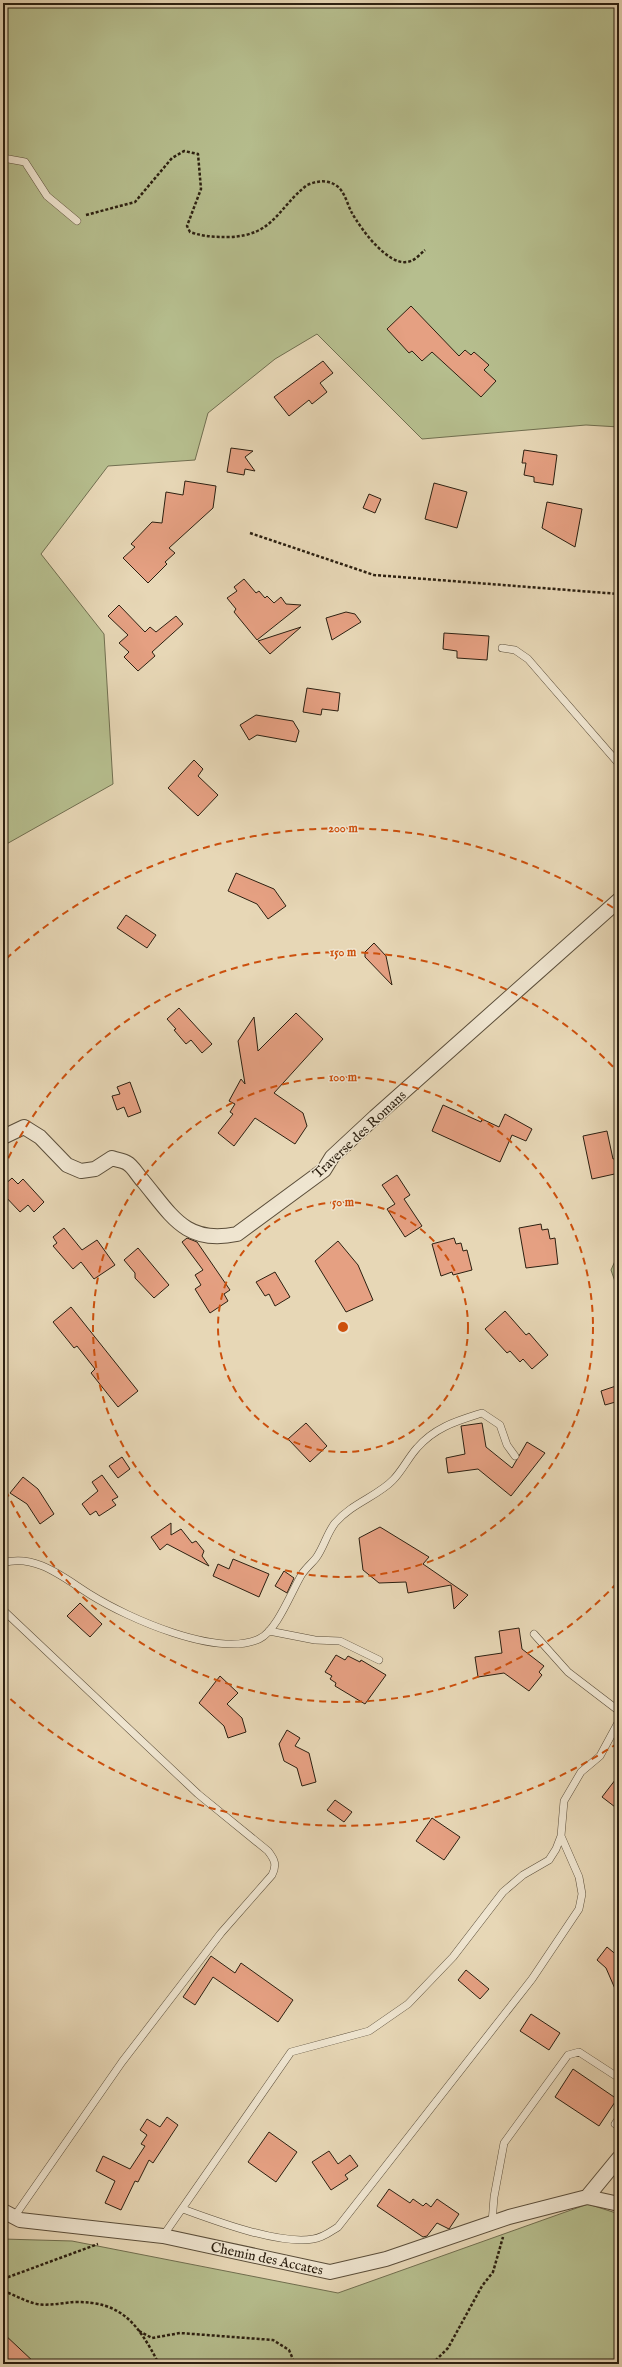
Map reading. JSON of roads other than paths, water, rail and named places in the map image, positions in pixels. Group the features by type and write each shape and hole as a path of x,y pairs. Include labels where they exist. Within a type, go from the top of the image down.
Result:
{"street":[{"name":"Traverse des Romans","path":"3,1137 24,1127 40,1137 67,1165 81,1170 95,1169 112,1158 127,1163 175,1221 187,1230 206,1237 220,1238 237,1234 324,1170 332,1157 375,1117 619,900"},
{"path":"587,2197 619,2158"},
{"name":"Chemin des Accates","path":"9,2214 20,2220 163,2236 330,2272 386,2259 492,2223 587,2197 619,2204"}],"lane":[{"path":"3,158 25,162 47,196 76,221"},
{"path":"502,648 516,650 528,659 619,764"},
{"path":"3,1563 9,1561 41,1565 65,1576 91,1595 133,1618 177,1633 216,1643 246,1643 260,1638 269,1631 302,1573 316,1557 335,1524 358,1503 393,1480 418,1447 442,1426 482,1413 500,1425 507,1445 515,1456"},
{"path":"3,1610 198,1794 268,1851 274,1859 275,1868 272,1875 221,1933 122,2062 9,2214"},
{"path":"269,1631 315,1640 340,1641 379,1660"},
{"path":"534,1634 568,1672 619,1711"},
{"path":"163,2236 291,2052 368,2031 408,2004 453,1957 503,1892 523,1875 540,1867 549,1860 556,1849 561,1836 564,1801 581,1772 600,1756 619,1721"},
{"path":"183,2209 221,2223 276,2237 313,2239 328,2235 338,2227 527,1985 580,1909 582,1894 580,1877 561,1836"},
{"path":"492,2223 494,2197 504,2143 568,2055 579,2052 619,2078"}]}
